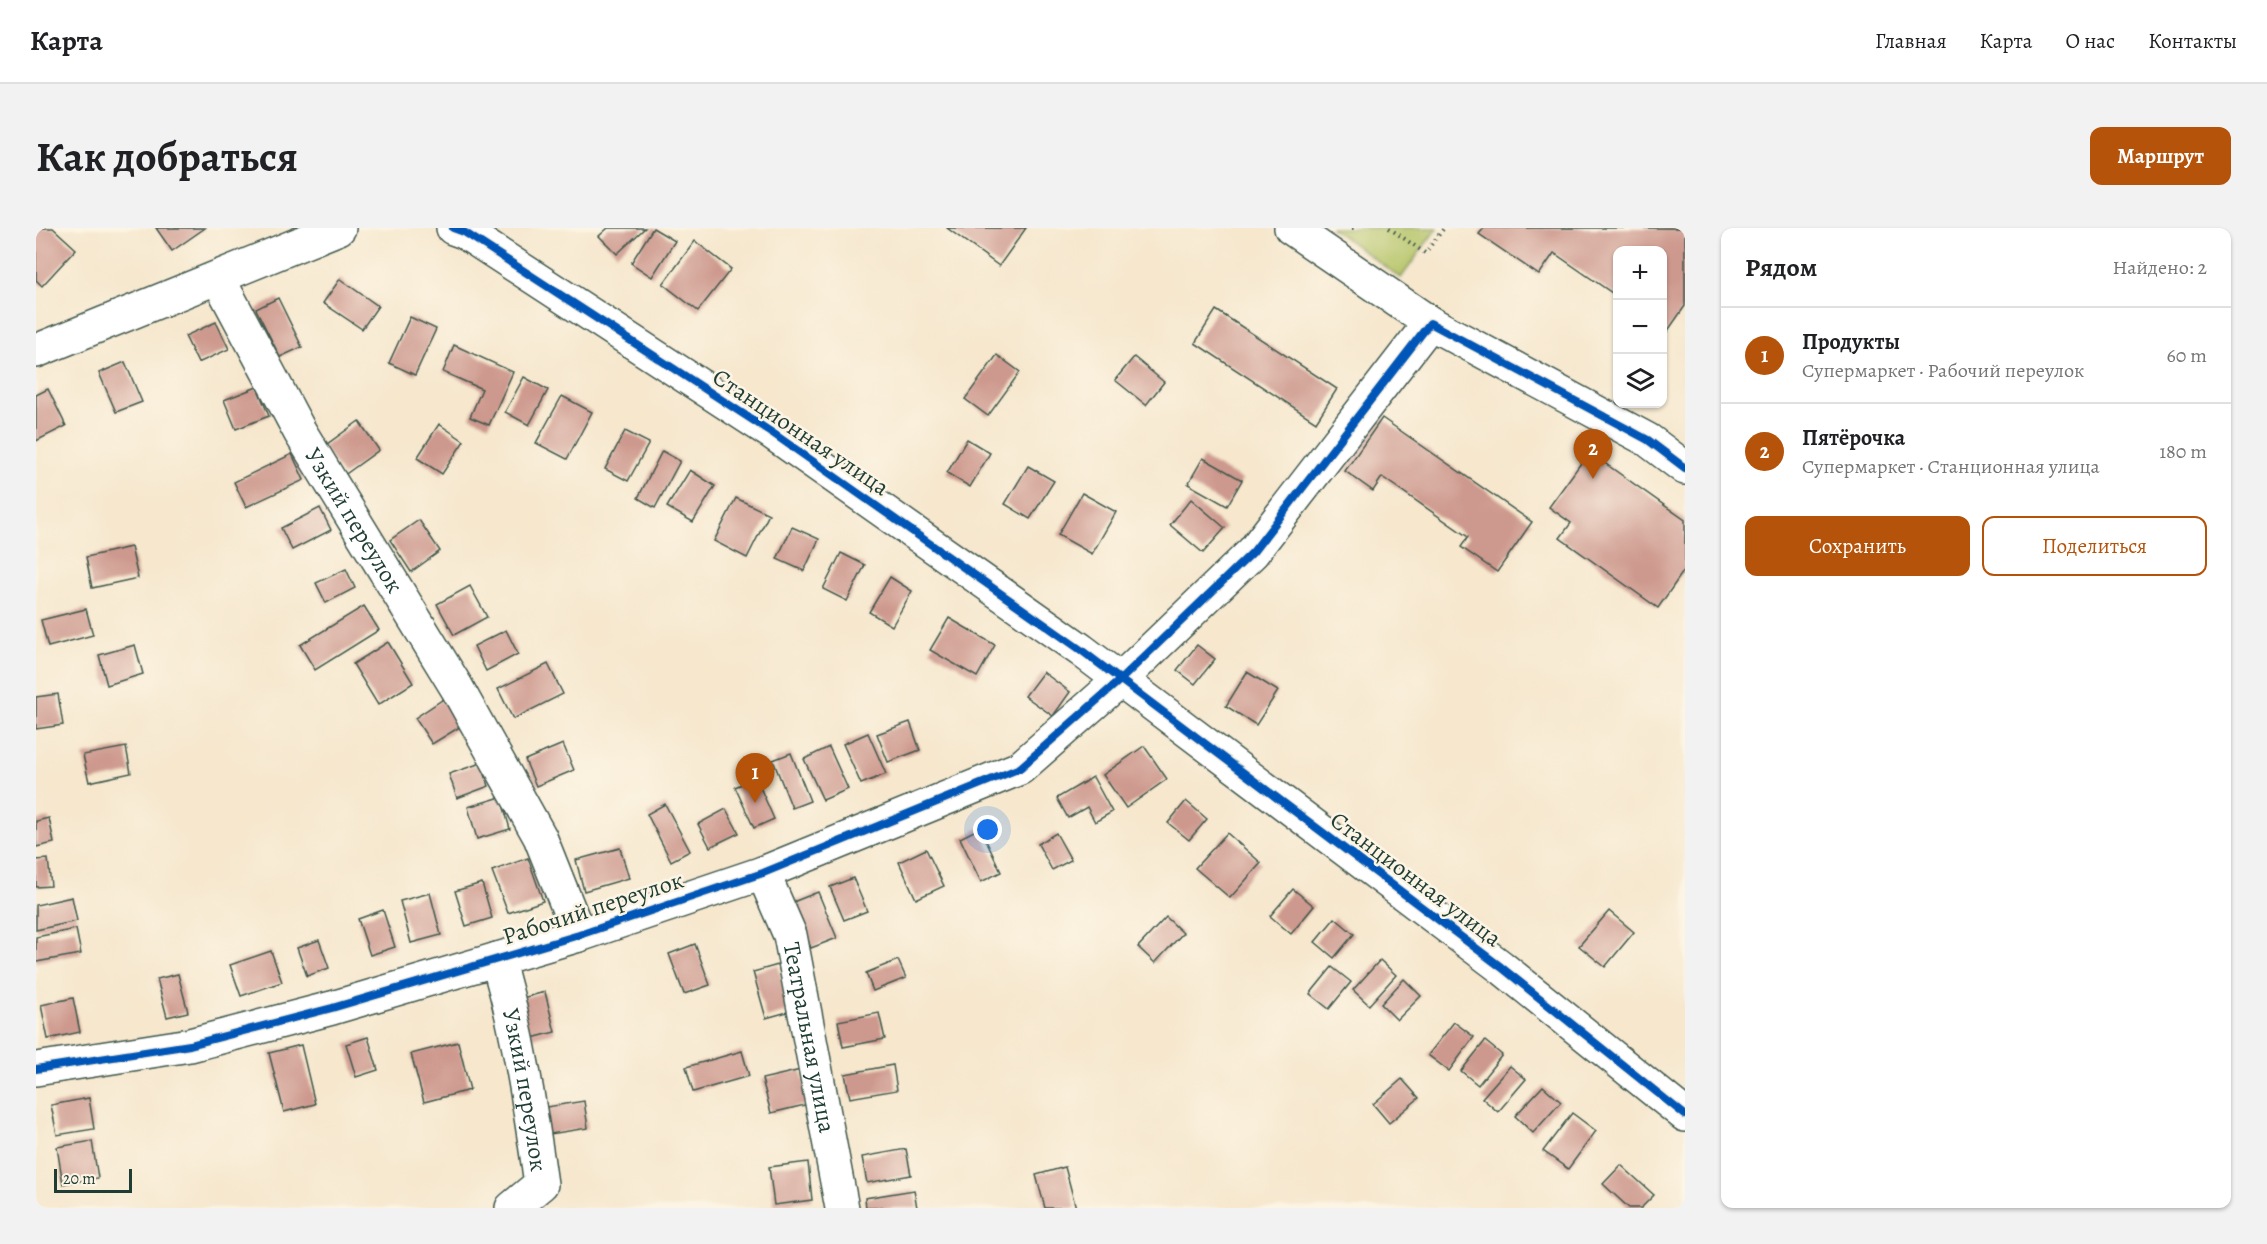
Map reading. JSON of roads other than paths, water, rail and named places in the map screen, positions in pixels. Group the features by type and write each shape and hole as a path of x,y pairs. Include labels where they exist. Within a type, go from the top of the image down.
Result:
{"street":[{"path":"36,351 339,228"},
{"name":"Станционная улица","path":"453,228 474,239 774,434 1081,650 1119,681 1502,967 1685,1115"},
{"path":"1291,228 1430,323 1648,440 1685,468"},
{"name":"Узкий переулок","path":"218,279 300,432 457,688 540,837 579,935"},
{"path":"1119,681 1253,552 1430,323"},
{"name":"Рабочий переулок","path":"36,1069 190,1045 332,1008 579,935 764,873 1020,768 1119,681"},
{"name":"Театральная улица","path":"764,873 789,935 842,1208"},
{"name":"Узкий переулок","path":"497,960 514,1017 528,1091 540,1184 512,1208"}],"place":[{"name":"Пятёрочка","path":"1593,479"},
{"name":"Продукты","path":"755,803"}]}
